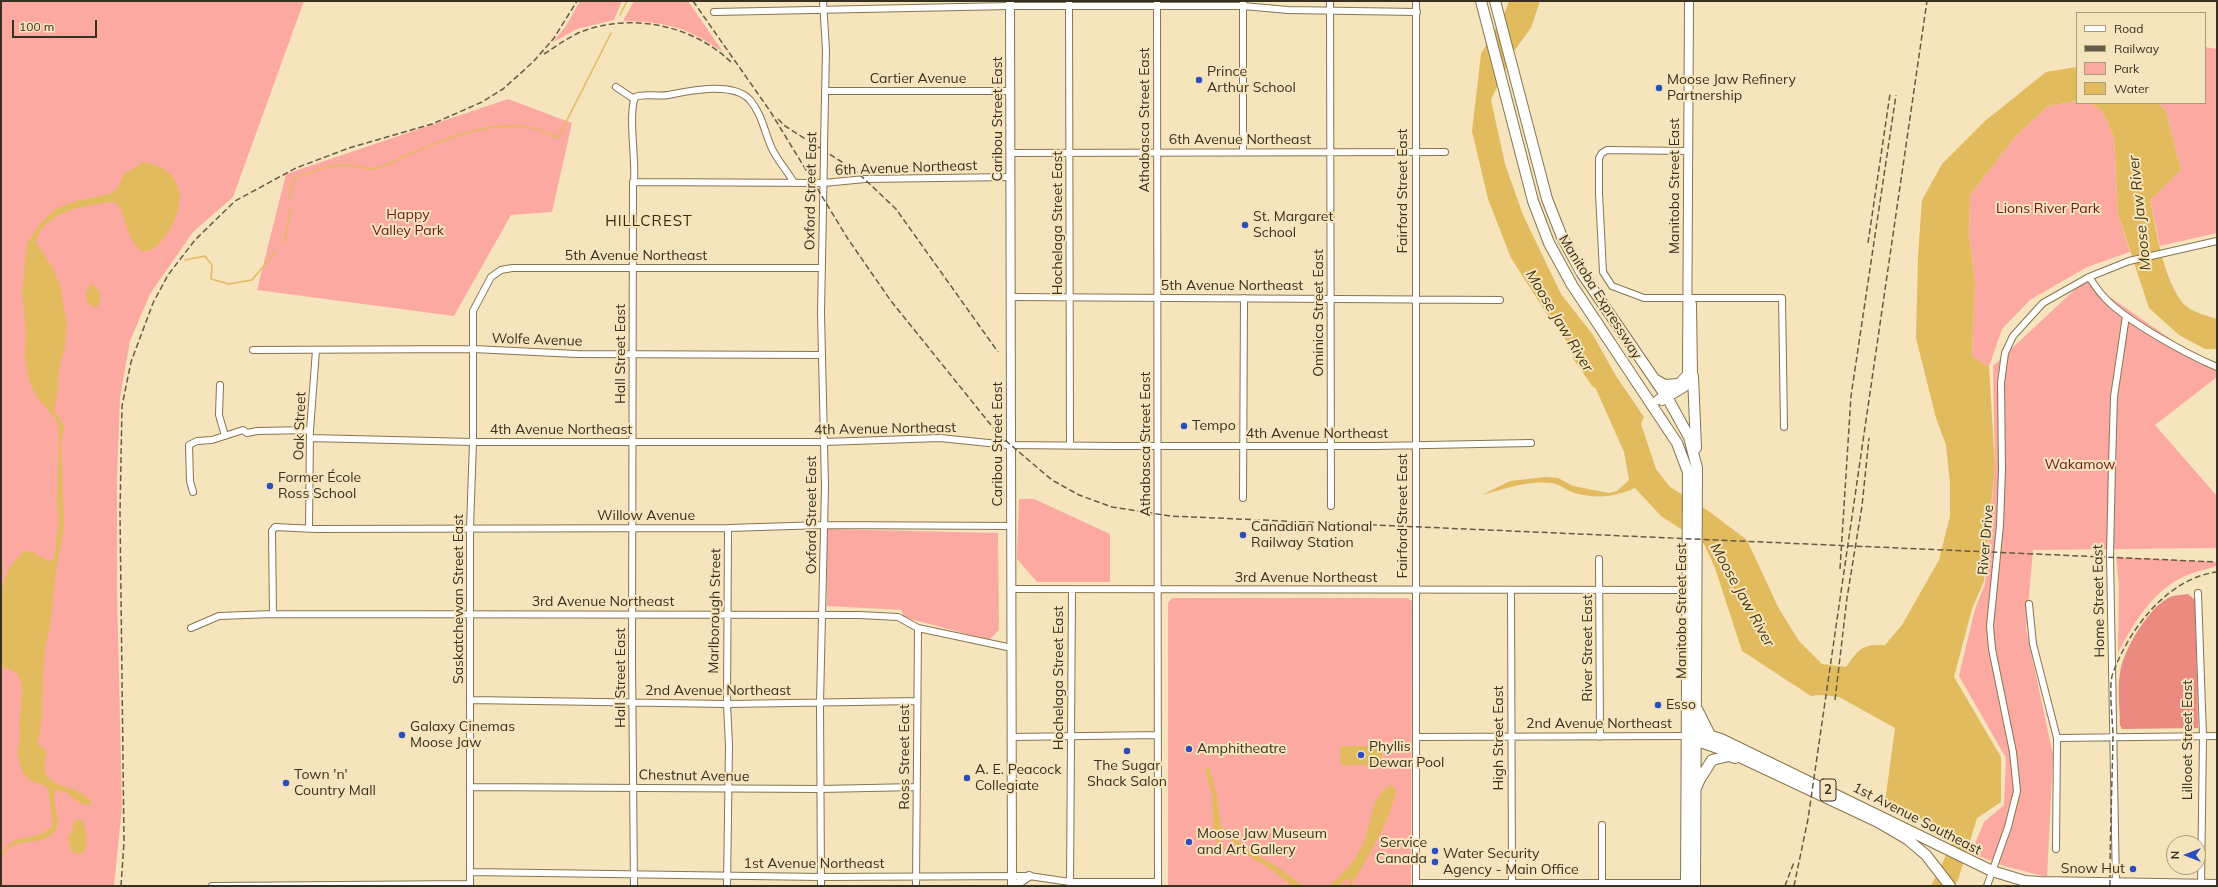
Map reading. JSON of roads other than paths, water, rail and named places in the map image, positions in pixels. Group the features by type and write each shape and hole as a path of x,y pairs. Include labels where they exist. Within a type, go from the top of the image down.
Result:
{"main road":[{"name":"Manitoba Expressway","path":"1481,1 1502,89 1533,201 1549,243 1572,285 1677,443 1693,481"},
{"name":"Manitoba Expressway","path":"1496,5 1547,199 1562,237 1580,272 1656,380 1689,437 1697,468 1693,481"},
{"path":"1693,376 1697,468"},
{"path":"1656,380 1665,385 1678,384"},
{"name":"Manitoba Street East","path":"1691,885 1691,590 1693,481"},
{"name":"Manitoba Street East","path":"1691,590 1696,706 1692,736 1695,792 1691,885"},
{"path":"1696,706 1710,736"},
{"name":"1st Avenue Southeast","path":"1692,736 1710,736 1721,739 1856,804 1977,865 2025,881 2060,884 2217,885"},
{"name":"1st Avenue Southeast","path":"1692,736 1878,822 1907,839 1936,866 1950,886"},
{"name":"2","path":"1695,792 1700,779 1712,760 1729,756 1743,760"}],"street":[{"name":"Oxford Street East","path":"821,886 822,831 820,789 820,703 823,615 824,442 821,355 822,195 824,183 825,91 823,1"},
{"name":"Ominica Street East","path":"1330,1 1331,506"},
{"name":"Fairford Street East","path":"1416,1 1416,885"},
{"name":"Manitoba Street East","path":"1651,405 1685,387 1693,376 1688,151 1690,1"},
{"path":"714,12 1010,3 1243,4 1288,10 1416,12"},
{"name":"Caribou Street East","path":"1010,3 1013,883"},
{"name":"Hochelaga Street East","path":"1069,4 1070,444"},
{"name":"Athabasca Street East","path":"1157,4 1158,884"},
{"path":"1243,4 1243,152"},
{"path":"616,87 634,99 638,96 667,95 701,89 725,90 742,94 750,99 758,112 772,149 794,183"},
{"name":"Cartier Avenue","path":"825,91 1010,91"},
{"name":"Hall Street East","path":"634,99 632,111 635,154 633,268 632,702 634,886"},
{"path":"1688,151 1607,150 1602,153 1599,158 1599,193 1603,272 1612,286 1644,298 1782,298 1784,426"},
{"name":"6th Avenue Northeast","path":"1010,153 1445,152"},
{"name":"6th Avenue Northeast","path":"634,182 824,183 865,179 1010,177"},
{"name":"River Drive","path":"1987,886 2008,827 2017,791 2013,752 1992,649 1990,626 2000,525 2002,470 2002,384 2005,353 2013,336 2043,303 2089,278 2133,260 2217,241"},
{"name":"5th Avenue Northeast","path":"473,311 491,277 501,270 512,268 822,268"},
{"path":"2089,278 2104,298 2126,316 2217,368"},
{"name":"5th Avenue Northeast","path":"1011,297 1500,300"},
{"path":"1243,498 1244,298"},
{"name":"Manitoba Street East","path":"1666,396 1687,374 1686,304 1691,298"},
{"name":"Saskatchewan Street East","path":"470,885 470,528 473,442 473,311"},
{"name":"Home Street East","path":"2116,885 2110,556 2114,397 2126,316"},
{"name":"Wolfe Avenue","path":"253,350 473,350 633,354 821,355"},
{"name":"Oak Street","path":"309,528 310,430 316,350"},
{"path":"220,385 219,415 225,436"},
{"path":"193,492 190,481 189,445 197,441 225,436 243,430 247,433 257,431 310,430"},
{"name":"4th Avenue Northeast","path":"310,438 473,442 824,442 940,438 1011,445 1070,444 1243,446 1415,446 1531,443"},
{"name":"Willow Avenue","path":"273,614 272,531 275,527 728,528 824,525 1012,526"},
{"name":"Marlborough Street","path":"726,886 729,745 727,704 728,528"},
{"name":"River Street East","path":"1600,559 1600,736"},
{"name":"3rd Avenue Northeast","path":"1012,590 1691,590"},
{"name":"Hochelaga Street East","path":"1070,884 1072,590"},
{"name":"High Street East","path":"1511,590 1512,885"},
{"name":"Lillooet Street East","path":"2198,594 2202,736 2201,886"},
{"path":"2029,604 2033,644 2057,738 2056,849"},
{"name":"3rd Avenue Northeast","path":"191,628 219,616 273,614 823,615 898,617 918,628 1012,648"},
{"name":"Ross Street East","path":"916,886 918,787 918,628"},
{"name":"2nd Avenue Northeast","path":"471,700 727,704 917,701"},
{"path":"1012,737 1158,735"},
{"name":"2nd Avenue Northeast","path":"1416,737 1692,736"},
{"path":"2057,738 2217,736"},
{"name":"Chestnut Avenue","path":"470,787 728,789 918,787"},
{"path":"1602,825 1602,885"},
{"name":"1st Avenue Northeast","path":"470,872 821,877 916,876 1013,883"},
{"path":"1013,883 1029,876 1070,884 1158,884"},
{"path":"212,886 470,885"},
{"path":"1416,885 1691,885"}],"water":[{"path":"1509,1 1540,1 1531,28 1514,51 1491,100 1505,164 1523,215 1561,294 1593,335 1616,376 1644,417 1641,424 1656,469 1670,487 1707,510 1747,540 1778,607 1799,641 1822,664 1846,667 1861,649 1871,645 1885,645 1902,625 1939,560 1950,516 1950,483 1946,445 1936,418 1916,338 1918,256 1922,200 1942,164 1985,121 2046,72 2076,67 2076,101 2048,106 2015,137 1970,195 1969,235 1975,281 1972,356 1989,367 1995,466 1984,581 1972,609 1954,677 2001,757 2001,802 1977,818 1958,880 1953,886 1931,886 1956,835 1885,802 1895,728 1839,697 1821,695 1811,696 1742,651 1715,568 1704,544 1661,516 1635,488 1613,495 1590,496 1569,491 1552,483 1543,482 1517,486 1482,495 1510,481 1546,477 1558,478 1573,486 1609,493 1617,491 1629,480 1624,452 1588,371 1543,308 1511,258 1488,199 1472,131 1481,54 1505,12"},
{"path":"2092,104 2159,104 2166,111 2181,170 2150,200 2161,253 2175,291 2182,302 2193,311 2217,319 2217,349 2205,349 2179,335 2149,308 2118,214 2114,137 2102,111"},
{"path":"144,162 164,169 172,176 177,184 179,193 180,201 175,219 166,235 156,247 150,251 142,251 136,246 130,236 121,209 116,203 112,202 79,208 60,214 45,225 39,233 36,242 54,270 60,285 67,323 65,349 60,363 57,396 54,410 64,426 61,444 64,528 56,570 50,628 44,653 42,714 40,734 37,743 47,752 44,765 46,774 51,780 85,795 91,802 91,805 81,803 65,792 56,790 54,799 58,822 54,833 49,837 37,841 12,846 1,857 1,852 14,841 41,834 53,824 48,789 45,786 29,780 22,771 17,753 20,736 19,725 22,694 21,681 17,673 1,666 1,591 9,568 23,551 34,553 49,561 54,559 59,521 57,504 58,424 54,416 38,399 29,381 25,357 26,329 22,293 27,243 41,223 56,209 75,201 110,194 116,190 125,173"},
{"path":"90,284 94,285 100,293 99,305 96,308 88,303 85,295"},
{"name":"Phyllis Dewar Pool","path":"1340,746 1382,746 1382,765 1341,765"},
{"path":"1205,768 1209,768 1217,795 1221,826 1249,850 1278,867 1303,886 1292,886 1275,872 1256,860 1238,851 1224,849 1219,846 1214,838 1212,795","holes":["1220,835 1231,838 1237,848 1226,848 1221,844 1218,838"]},
{"path":"1392,785 1396,791 1389,815 1377,840 1351,886 1347,886 1351,881 1348,879 1341,883 1343,886 1328,886 1344,872 1358,854 1367,834 1376,801 1385,789"},
{"path":"80,819 86,830 87,840 83,853 78,854 71,851 68,837 72,832 74,821"}],"waterway":[{"path":"620,15 627,1"},
{"path":"290,198 290,190 294,178 324,168 343,165 374,169 444,140 482,129 502,126 521,126 540,130 558,138 611,33"},
{"path":"284,243 291,209"},
{"path":"185,260 205,256 212,265 211,279 229,284 252,280 276,251"},
{"name":"Moose Jaw River","path":"1578,357 1596,383"}],"railway":[{"path":"121,886 124,842 120,513 122,406 131,362 153,303 168,275 195,240 235,201 296,168 349,148 432,124 482,102 503,89 533,62 554,38 577,1"},
{"path":"693,1 770,111 848,239 891,301 999,435 1052,480 1079,495 1112,507 1170,516 2217,562"},
{"path":"1794,886 1808,819 1927,1"},
{"path":"544,54 578,33 618,23 638,23 659,25 697,38 715,49 731,62"},
{"path":"1868,243 1890,94"},
{"path":"1840,569 1851,396 1896,95"},
{"path":"778,119 785,126 856,171 896,209 998,352"},
{"path":"1835,700 1847,598 1862,506 1869,438"},
{"path":"2110,886 2113,737 2111,686 2113,673 2129,640 2140,623 2153,608 2182,584 2199,576 2217,572"},
{"path":"1785,886 1794,862"}],"place":[{"name":"Prince Arthur School","path":"1199,80"},
{"name":"Moose Jaw Refinery Partnership","path":"1659,88"},
{"name":"St. Margaret School","path":"1245,225"},
{"name":"Tempo","path":"1184,426"},
{"name":"Former École Ross School","path":"270,486"},
{"name":"Canadian National Railway Station","path":"1243,535"},
{"name":"Esso","path":"1658,705"},
{"name":"Galaxy Cinemas Moose Jaw","path":"402,735"},
{"name":"Amphitheatre","path":"1189,749"},
{"name":"The Sugar Shack Salon","path":"1127,751"},
{"name":"Phyllis Dewar Pool","path":"1361,755"},
{"name":"A. E. Peacock Collegiate","path":"967,778"},
{"name":"Town 'n' Country Mall","path":"286,783"},
{"name":"Moose Jaw Museum and Art Gallery","path":"1189,842"},
{"name":"Service Canada","path":"1435,851"},
{"name":"Water Security Agency - Main Office","path":"1435,862"},
{"name":"Snow Hut","path":"2133,869"}],"district":[{"name":"HILLCREST","path":"649,221"}],"park label":[{"name":"Lions River Park","path":"2048,209"},
{"name":"Happy Valley Park","path":"408,224"},
{"name":"Wakamow","path":"2080,465"}]}
